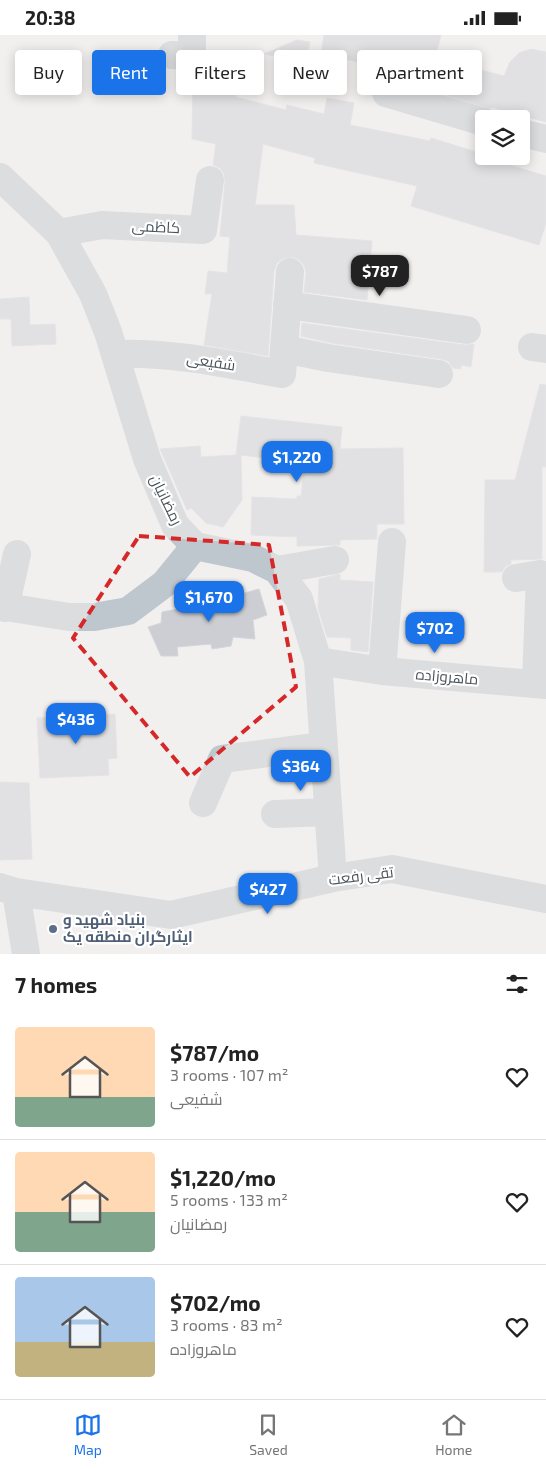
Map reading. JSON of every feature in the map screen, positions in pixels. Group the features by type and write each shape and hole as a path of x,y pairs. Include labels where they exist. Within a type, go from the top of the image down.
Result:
{"street":[{"path":"172,55 192,56 192,35"},
{"path":"393,95 475,119"},
{"path":"530,135 546,139"},
{"name":"رمضانیان","path":"0,177 59,233 93,293 115,355 147,459 175,525 195,546"},
{"name":"کاظمی","path":"59,233 102,225 203,230 210,180"},
{"name":"شفیعی","path":"115,355 134,353 198,359 282,375 290,272"},
{"path":"287,305 467,330"},
{"path":"284,349 439,374"},
{"path":"382,671 392,542"},
{"path":"16,554 3,607 69,617 94,617 128,611 164,584 195,546 253,557 278,570 299,599 318,661 333,878"},
{"path":"278,570 335,560"},
{"path":"516,578 540,574 541,685"},
{"name":"ماهروزاده","path":"318,661 382,671 541,685"},
{"path":"203,803 222,759 323,746"},
{"path":"275,814 328,812"},
{"name":"تقی رفعت","path":"8,889 171,915 333,878 392,869 546,899"},
{"path":"8,889 26,954"}],"highlighted area":[{"path":"139,536 269,545 296,687 190,777 73,638"}],"building":[{"path":"324,35 441,35 437,50 357,50 357,62 347,60 347,50 322,50"},
{"path":"297,40 310,42 308,50 274,50 274,56 264,54"},
{"path":"531,49 546,52 546,122 530,118 530,110 502,110 491,107 491,109 445,95 482,95 482,70 504,76 510,62 519,53"},
{"path":"193,95 236,95 236,97 286,110 287,105 324,114 327,98 354,103 350,125 430,141 431,138 475,151 475,165 509,165 546,176 546,223 539,245 411,206 417,186 314,163 315,158 263,144 255,205 294,205 296,235 372,241 367,300 304,292 306,273 304,265 298,259 292,257 284,258 277,263 274,271 268,356 204,345 212,294 205,294 208,271 227,273 230,237 220,236 225,182 224,174 220,168 213,165 216,144 192,139"},
{"path":"29,297 30,325 55,324 56,344 12,346 11,319 0,319 0,299"},
{"path":"302,323 465,345 474,344 471,367 461,365 461,369 453,368 448,361 441,359 331,343 301,336"},
{"path":"540,384 546,385 546,467 542,467 542,559 511,560 511,564 506,566 502,572 484,572 485,480 515,480"},
{"path":"241,416 342,427 340,449 403,448 404,524 377,524 377,539 340,540 340,545 297,546 297,537 251,535 252,497 297,499 297,496 301,496 305,463 241,455 242,500 223,527 206,523 191,508 187,510 160,449 200,446 201,457 236,455"},
{"path":"340,574 340,580 373,582 368,652 351,650 351,638 327,637 318,608 319,579"},
{"path":"259,589 267,615 253,620 255,639 233,637 231,646 212,649 211,644 177,647 178,656 161,656 148,627 161,623 162,612 208,603 210,593 226,598"},
{"path":"115,714 117,758 108,759 109,775 40,778 37,718"},
{"path":"0,782 29,783 32,859 0,860"}],"place":[{"name":"بنیاد شهید و ایثارگران منطقه یک","path":"53,929"}]}
